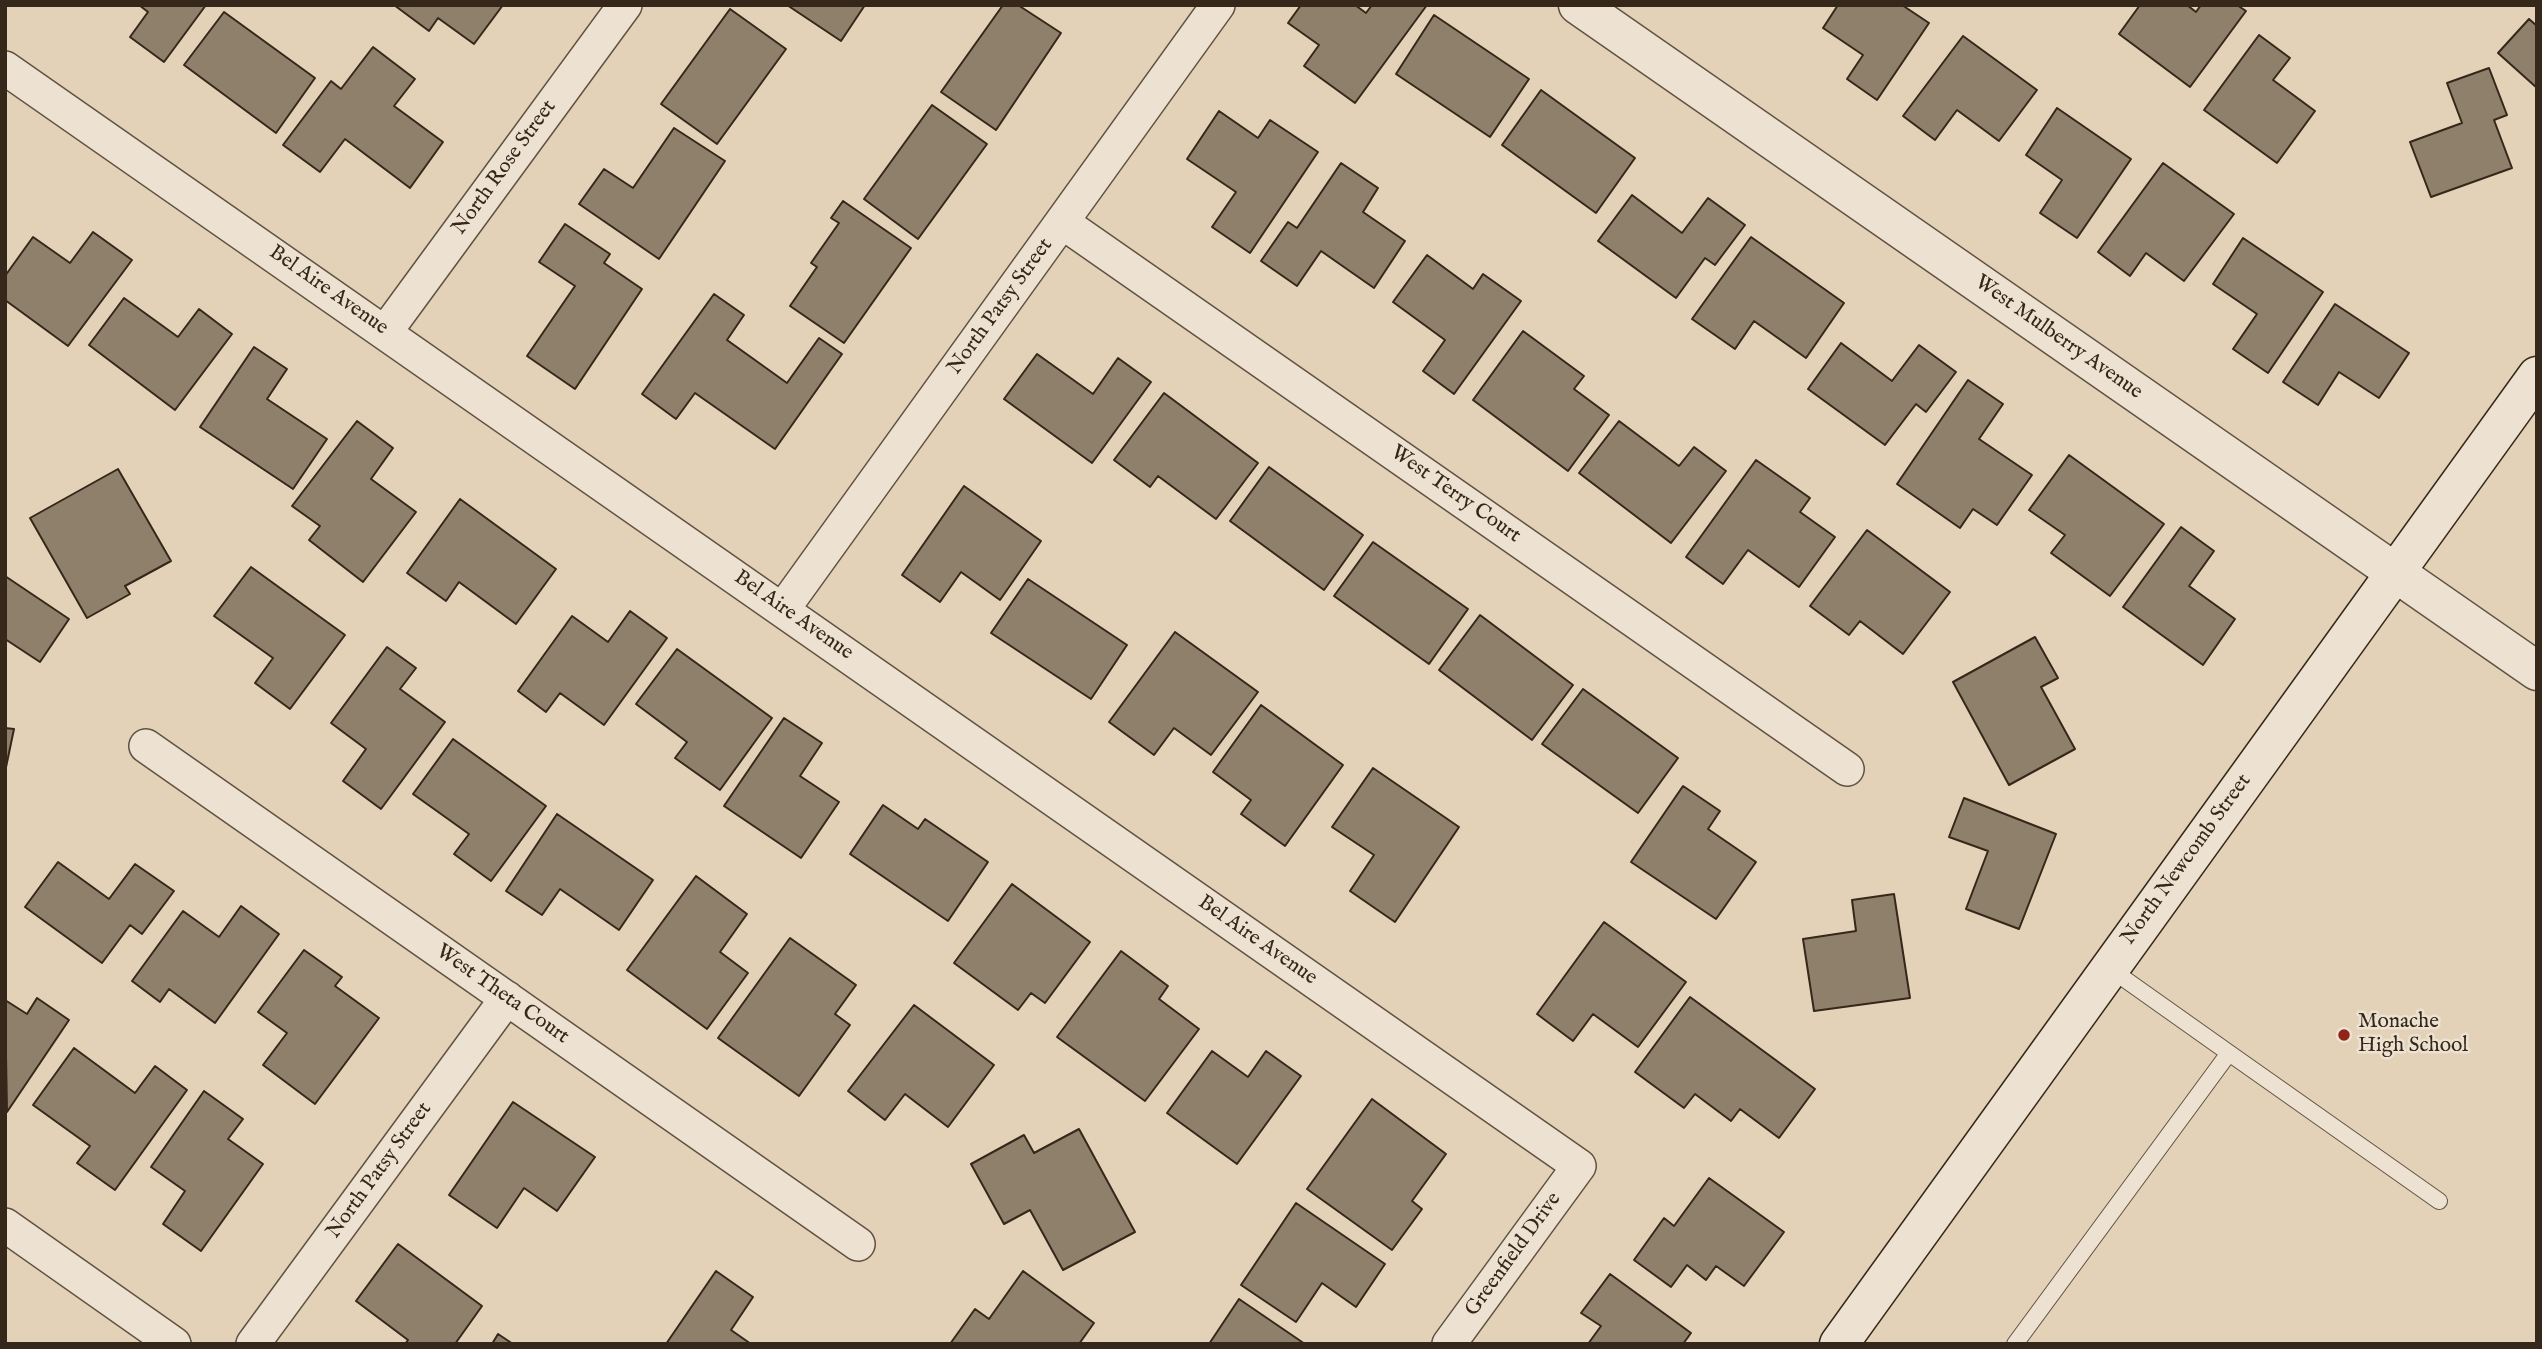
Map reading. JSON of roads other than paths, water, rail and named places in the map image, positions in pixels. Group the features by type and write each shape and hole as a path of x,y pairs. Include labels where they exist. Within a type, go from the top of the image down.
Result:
{"main road":[{"name":"West Mulberry Avenue","path":"1578,5 2537,671"},
{"name":"North Newcomb Street","path":"1839,1344 2537,376"}],"street":[{"name":"North Rose Street","path":"386,331 625,5"},
{"name":"North Patsy Street","path":"783,609 1218,5"},
{"name":"Bel Aire Avenue","path":"5,68 386,331 1579,1166"},
{"name":"West Terry Court","path":"1062,222 1847,769"},
{"name":"West Theta Court","path":"146,746 858,1244"},
{"name":"North Patsy Street","path":"253,1344 507,998"},
{"name":"Greenfield Drive","path":"1449,1344 1579,1166"},
{"path":"5,1225 174,1344"}],"lane":[{"path":"2109,968 2439,1201"},
{"path":"2015,1344 2229,1052"}],"place":[{"name":"Monache High School","path":"2344,1035"}]}
